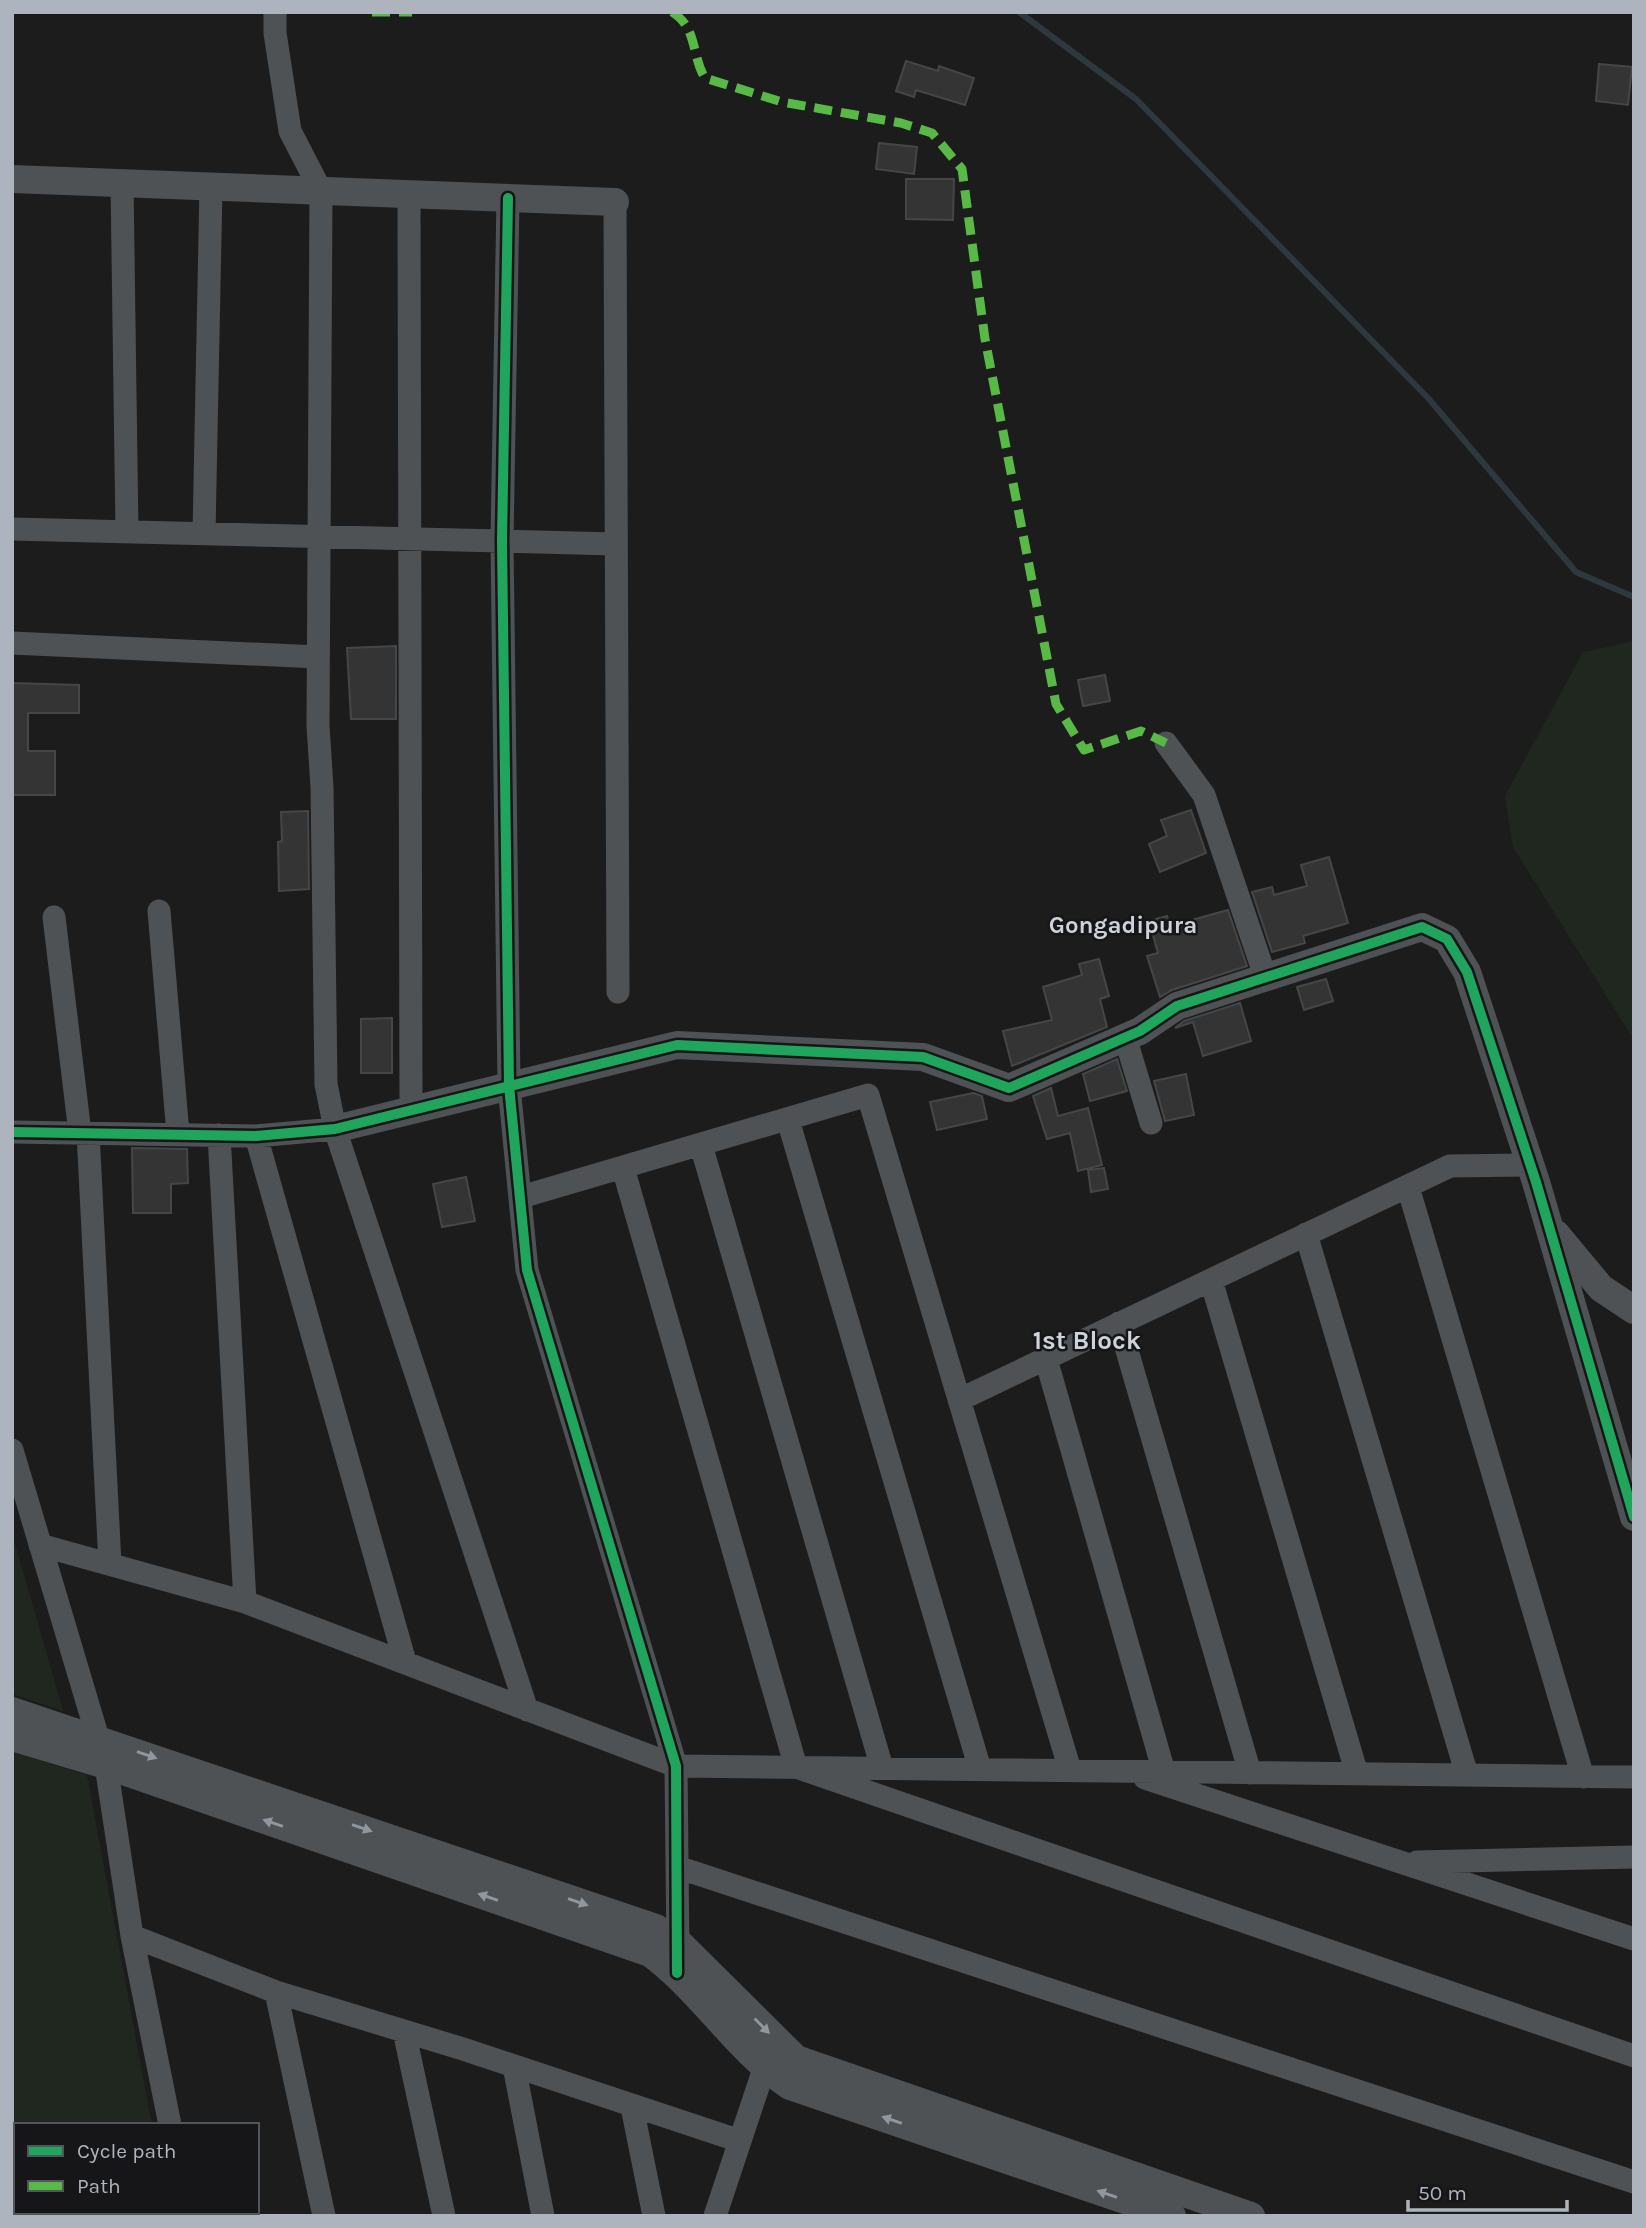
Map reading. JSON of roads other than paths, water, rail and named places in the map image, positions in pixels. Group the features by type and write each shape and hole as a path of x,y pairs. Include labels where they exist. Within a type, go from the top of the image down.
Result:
{"street":[{"path":"275,12 275,33 290,131 321,191 318,657 326,1084 335,1129 527,1710"},
{"path":"12,179 615,202 618,992"},
{"path":"122,183 127,531"},
{"path":"204,533 211,187"},
{"path":"409,194 411,1110"},
{"path":"508,198 502,541 509,1086 527,1270 676,1766 677,1973"},
{"path":"12,529 616,544"},
{"path":"12,643 318,657"},
{"path":"1166,743 1204,795 1266,979"},
{"path":"159,911 178,1135"},
{"path":"54,917 84,1133 110,1564"},
{"path":"12,1132 256,1136 335,1129 677,1045 923,1057 1009,1088 1125,1037 1177,1006 1422,927 1447,939 1466,972 1531,1166 1634,1517"},
{"path":"1125,1037 1151,1123"},
{"path":"521,1198 868,1095 1070,1770"},
{"path":"788,1120 980,1769"},
{"path":"219,1135 245,1602"},
{"path":"256,1136 405,1662"},
{"path":"701,1145 883,1768"},
{"path":"959,1400 1450,1167 1531,1166"},
{"path":"623,1168 796,1767"},
{"path":"1408,1187 1583,1777"},
{"path":"1549,1226 1601,1288 1634,1310"},
{"path":"1306,1234 1467,1775"},
{"path":"1211,1280 1357,1774"},
{"path":"1119,1324 1250,1773"},
{"path":"1046,1359 1164,1772"},
{"path":"12,1450 102,1752 132,1936 170,2123"},
{"path":"40,1545 245,1602 676,1766 1634,1777"},
{"path":"12,1711 102,1752 649,1953 677,1973 764,2069 790,2086 1172,2216"},
{"path":"12,1738 102,1752 656,1928 678,1942 796,2059 1251,2216"},
{"path":"796,1767 1634,2056"},
{"path":"1123,1771 1634,1939"},
{"path":"1400,1863 1634,1857"},
{"path":"677,1867 1634,2182"},
{"path":"132,1936 276,1992 740,2141"},
{"path":"276,1992 324,2216"},
{"path":"404,2031 444,2216"},
{"path":"513,2066 543,2216"},
{"path":"715,2216 764,2069"},
{"path":"632,2107 654,2216"}],"waterway":[{"path":"1019,12 1136,99 1428,398 1576,572 1634,597"}],"district":[{"name":"Gongadipura","path":"1123,925"},
{"name":"1st Block","path":"1087,1340"}]}
